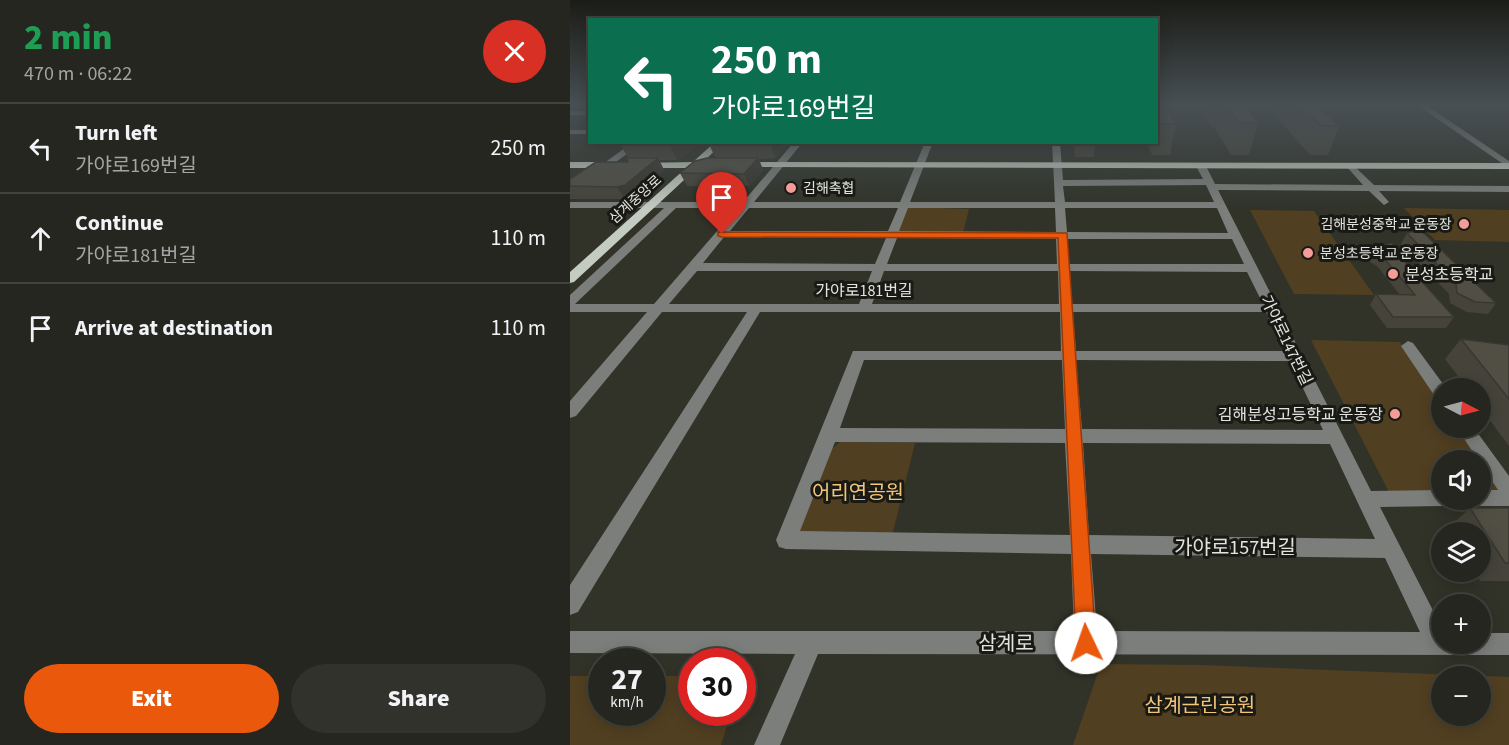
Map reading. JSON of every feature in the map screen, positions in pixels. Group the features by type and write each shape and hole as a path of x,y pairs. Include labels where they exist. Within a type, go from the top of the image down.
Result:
{"main road":[{"name":"삼계중앙로","path":"570,278 718,144"},
{"path":"570,165 717,165"},
{"path":"728,165 1352,167 1509,165"}],"street":[{"path":"1472,140 1509,165"},
{"path":"570,193 636,144"},
{"path":"570,412 797,144"},
{"path":"864,307 928,144"},
{"path":"1056,144 1086,643"},
{"name":"가야로147번길","path":"1201,166 1390,549 1431,623"},
{"path":"1352,167 1384,202"},
{"path":"1060,183 1509,189"},
{"path":"570,205 1220,205"},
{"path":"570,302 672,206"},
{"path":"722,234 1235,236"},
{"name":"가야로181번길","path":"694,267 1065,267"},
{"path":"1065,267 1251,268"},
{"name":"가야로181번길","path":"570,308 660,306 1067,307"},
{"path":"570,604 757,307"},
{"path":"1067,307 1271,308"},
{"path":"1408,346 1431,378"},
{"path":"1295,356 858,355 830,435 1335,437"},
{"name":"가야로157번길","path":"830,435 786,540 1390,549"},
{"path":"1472,438 1509,491"},
{"path":"1365,499 1431,498"},
{"path":"1491,498 1509,498"},
{"name":"삼계로","path":"570,642 1431,643"},
{"path":"767,745 811,644"},
{"name":"삼계로","path":"1491,644 1509,644"}],"green space":[{"path":"905,207 969,209 963,233 896,233"},
{"name":"김해분성중학교 운동장","path":"1404,208 1509,210 1509,242 1435,240"},
{"name":"분성초등학교 운동장","path":"1250,210 1314,211 1374,295 1294,294"},
{"name":"김해분성고등학교 운동장","path":"1311,340 1400,342 1431,387 1431,438 1467,438 1475,450 1431,450 1431,493 1389,492"},
{"name":"어리연공원","path":"840,442 915,443 892,536 794,532 825,455"},
{"name":"김해분성고등학교 운동장","path":"1491,472 1507,495 1491,494"},
{"name":"삼계근린공원","path":"1101,664 1201,665 1431,674 1431,726 1491,726 1491,676 1509,677 1509,745 1073,745"},
{"path":"570,676 588,676 588,726 666,726 666,676 678,676 678,726 727,726 721,745 570,745"}],"building":[{"path":"627,158 658,158 625,185 617,187 570,186 570,179 596,162 628,162"},
{"path":"707,158 758,158 744,174 680,173 695,161"},
{"path":"1419,230 1496,303 1475,302 1457,293 1456,284 1407,233"},
{"path":"1392,243 1408,266 1454,317 1393,317 1376,294 1415,295 1383,257 1369,248"},
{"path":"1461,339 1509,345 1509,399"},
{"path":"1509,508 1509,563 1505,563 1491,541 1491,522 1479,522 1471,510"}],"place":[{"name":"김해축협","path":"791,188"},
{"name":"김해분성중학교 운동장","path":"1464,224"},
{"name":"분성초등학교 운동장","path":"1308,253"},
{"name":"분성초등학교","path":"1393,274"},
{"name":"김해분성고등학교 운동장","path":"1395,414"}],"route":[{"path":"722,234 1063,235 1086,643"}]}
